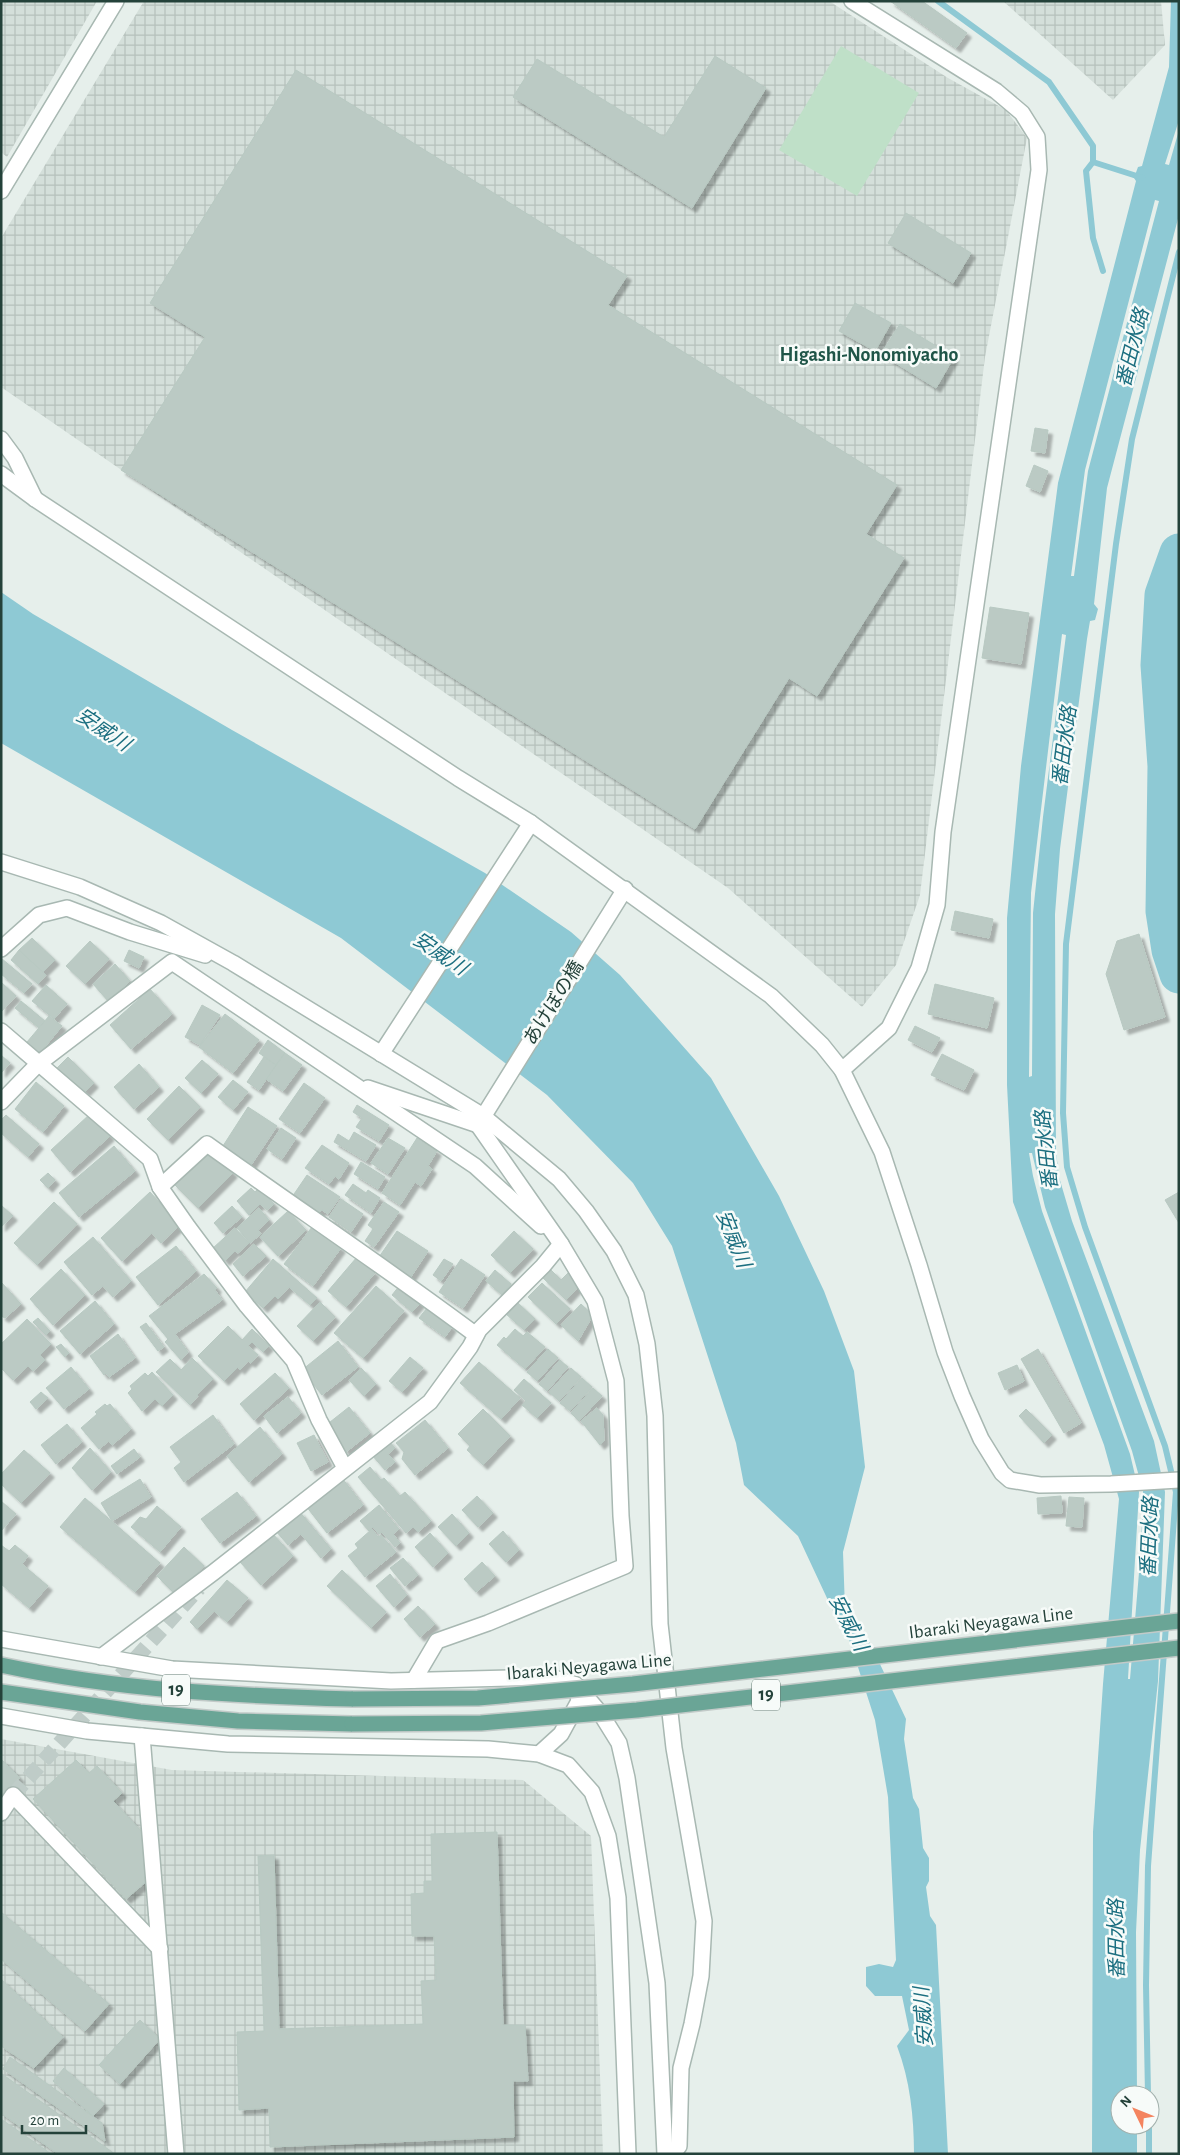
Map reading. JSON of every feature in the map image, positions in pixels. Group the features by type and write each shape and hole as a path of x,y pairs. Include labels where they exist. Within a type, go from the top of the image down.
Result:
{"main road":[{"name":"Ibaraki Neyagawa Line","path":"1,1665 142,1687 238,1696 353,1699 478,1698 633,1684 1179,1621"},
{"name":"19","path":"1,1692 150,1713 238,1721 352,1724 481,1724 637,1710 1179,1648"}],"street":[{"path":"1,191 116,1"},
{"path":"842,1070 889,1028 919,968 937,905 942,832 1039,170 1037,137 1022,113 996,91 852,1"},
{"path":"1,439 15,458 35,499"},
{"path":"1,474 35,499 458,778 531,823 621,894 771,996 822,1045 842,1070 882,1152 945,1352 981,1439 1002,1474 1010,1480 1024,1483 1111,1484 1179,1480"},
{"path":"381,1054 531,823"},
{"path":"1,862 80,887 161,923 233,963 482,1118 559,1179 586,1211 614,1251 636,1295 647,1344 655,1416 660,1624 674,1748 704,1921 701,1976 681,2068 679,2146 673,2154"},
{"name":"あけぼの橋","path":"482,1118 621,894"},
{"path":"1,949 39,915 67,908 130,932 233,963"},
{"path":"1,1102 38,1064 172,962 476,1166 561,1244"},
{"path":"1,1031 150,1159 160,1187 247,1306 294,1362 319,1420 345,1468"},
{"path":"352,1083 482,1118 595,1301 616,1381 621,1516 625,1566 488,1623 437,1641 414,1680"},
{"path":"160,1187 207,1144 384,1266 476,1335"},
{"path":"100,1657 226,1562 430,1402 470,1347 479,1330 561,1244"},
{"path":"1,1639 172,1669 414,1680 551,1677 576,1685 601,1714 619,1743 627,1778 657,1983 665,2154"},
{"path":"539,1754 561,1734 579,1701 576,1685"},
{"path":"1,1716 87,1731 228,1744 488,1749 539,1754 568,1766 592,1792 608,1836 618,1898 628,2154"},
{"path":"142,1736 176,2154"},
{"path":"1,1812 13,1794 160,1949"}],"shaded area":[{"path":"1,1 97,1 7,157 1,152"},
{"path":"144,1 829,1 948,78 1006,110 1027,138 985,357 920,895 896,965 862,1007 728,888 1,387 1,238"},
{"path":"1003,1 1161,1 1165,45 1113,100"},
{"path":"1,1739 172,1770 523,1780 591,1836 603,2154 1,2154"}],"green space":[{"path":"841,46 919,93 857,196 779,150"}],"water":[{"name":"番田水路","path":"1171,1 1179,1 1179,120 1165,164 1169,165 1179,130 1179,215 1107,488 1094,604 1098,609 1095,620 1090,621 1087,639 1060,849 1055,914 1056,1152 1059,1177 1072,1221 1154,1441 1165,1492 1158,1681 1140,1850 1136,1932 1137,2085 1110,2085 1110,2135 1137,2135 1137,2154 1092,2154 1093,1832 1103,1684 1119,1499 1104,1445 1013,1202 1007,1085 1007,918 1021,766 1058,483 1136,181 1134,178 1138,167 1142,166 1169,67","holes":["1155,200 1159,201 1088,471 1074,576 1071,576 1085,470","1062,634 1066,635 1033,913 1032,1076 1029,1077 1031,893","1029,1153 1032,1153 1045,1207 1132,1451 1143,1491 1141,1549 1130,1679 1128,1679 1139,1492 1130,1454 1042,1211"]},
{"name":"安威川","path":"1,592 33,614 232,730 485,873 571,932 620,975 711,1078 779,1196 824,1291 854,1371 865,1467 843,1552 845,1609 870,1643 906,1719 904,1739 913,1798 919,1809 923,1848 929,1858 929,1881 926,1887 930,1916 936,1925 948,2154 914,2154 910,2099 905,2072 897,2046 909,2030 902,1996 875,1996 866,1986 866,1967 879,1964 893,1967 896,1960 888,1797 875,1720 847,1633 833,1611 798,1536 744,1485 736,1443 672,1246 633,1183 547,1095 341,938 1,743"}],"building":[{"path":"890,1 922,1 967,33 956,48"},
{"path":"715,56 766,88 692,208 513,97 537,59 664,137"},
{"path":"296,70 627,276 608,305 897,485 866,534 904,558 817,696 789,678 695,829 121,470 205,337 150,303"},
{"path":"906,213 971,253 953,283 888,243"},
{"path":"855,303 891,323 875,351 839,331"},
{"path":"900,324 954,357 936,388 881,354"},
{"path":"1035,428 1048,430 1045,453 1031,451"},
{"path":"1034,465 1048,471 1040,492 1026,486"},
{"path":"990,607 1029,613 1021,664 982,658"},
{"path":"955,911 993,919 989,938 951,930"},
{"path":"1139,934 1165,1017 1124,1030 1106,974 1117,941"},
{"path":"32,938 55,960 42,973 19,950"},
{"path":"90,941 109,959 85,984 66,966"},
{"path":"19,950 46,975 38,984 11,960"},
{"path":"129,950 144,957 139,968 124,961"},
{"path":"1,958 32,984 24,993 1,974"},
{"path":"115,964 130,981 108,1001 93,984"},
{"path":"1,982 16,996 1,1012"},
{"path":"935,984 994,998 987,1028 928,1014"},
{"path":"46,985 67,1004 54,1019 32,1001"},
{"path":"150,989 172,1014 131,1049 110,1025"},
{"path":"21,1001 45,1021 39,1028 15,1008"},
{"path":"202,1005 220,1015 200,1045 185,1037"},
{"path":"225,1014 259,1040 233,1073 199,1047"},
{"path":"49,1016 62,1026 40,1053 27,1042"},
{"path":"915,1026 940,1038 932,1052 908,1040"},
{"path":"268,1040 285,1053 276,1065 259,1053"},
{"path":"285,1053 302,1065 283,1091 266,1079"},
{"path":"942,1054 974,1070 964,1090 931,1075"},
{"path":"1,1055 10,1063 1,1073"},
{"path":"68,1057 94,1083 85,1092 57,1068"},
{"path":"264,1057 276,1065 259,1090 247,1082"},
{"path":"202,1060 218,1074 201,1093 185,1078"},
{"path":"139,1064 159,1087 134,1109 114,1087"},
{"path":"233,1080 248,1092 233,1110 218,1097"},
{"path":"36,1082 64,1106 43,1132 15,1109"},
{"path":"304,1083 325,1098 300,1133 279,1119"},
{"path":"179,1086 200,1107 168,1140 147,1119"},
{"path":"357,1105 389,1125 379,1141 356,1127 362,1118 353,1112"},
{"path":"248,1107 277,1126 249,1168 221,1149"},
{"path":"90,1114 110,1136 70,1172 51,1150"},
{"path":"6,1115 39,1144 28,1157 1,1133 1,1120"},
{"path":"281,1128 296,1138 282,1159 267,1149"},
{"path":"354,1132 376,1145 366,1161 334,1142 338,1134 349,1141"},
{"path":"388,1138 405,1148 388,1174 371,1163"},
{"path":"417,1138 437,1151 428,1166 432,1169 421,1186 415,1182 400,1205 382,1193"},
{"path":"322,1145 349,1163 339,1179 335,1176 329,1184 305,1168"},
{"path":"114,1146 135,1171 79,1217 59,1193"},
{"path":"207,1148 233,1173 198,1208 173,1183"},
{"path":"361,1162 385,1177 378,1189 354,1174"},
{"path":"48,1173 55,1180 48,1188 40,1180"},
{"path":"307,1175 340,1197 328,1214 322,1210 318,1214 292,1197"},
{"path":"353,1184 366,1193 368,1190 380,1198 371,1213 345,1195"},
{"path":"251,1188 255,1192 259,1188 274,1204 267,1210 260,1204 249,1215 237,1201"},
{"path":"150,1192 180,1225 161,1243 152,1233 122,1261 101,1238"},
{"path":"1179,1192 1179,1223 1165,1200"},
{"path":"341,1199 363,1214 351,1232 329,1217"},
{"path":"54,1202 77,1224 37,1265 14,1243"},
{"path":"384,1202 399,1212 374,1247 365,1241 373,1229 368,1225"},
{"path":"1,1205 13,1216 1,1227"},
{"path":"232,1206 242,1217 223,1233 214,1223"},
{"path":"259,1208 269,1220 258,1230 261,1234 250,1243 237,1228"},
{"path":"288,1211 306,1230 278,1256 260,1237"},
{"path":"312,1227 341,1248 313,1286 284,1264"},
{"path":"235,1228 249,1243 238,1253 235,1251 225,1261 213,1248"},
{"path":"397,1231 428,1251 410,1278 379,1257"},
{"path":"514,1231 533,1249 510,1273 491,1255"},
{"path":"93,1237 131,1281 113,1297 103,1286 92,1295 64,1262"},
{"path":"254,1244 266,1256 243,1276 233,1264"},
{"path":"176,1246 196,1271 158,1305 136,1277"},
{"path":"357,1257 375,1273 346,1307 328,1291"},
{"path":"273,1259 317,1298 310,1305 289,1287 278,1299 275,1296 263,1308 245,1292"},
{"path":"444,1259 453,1264 441,1281 433,1275"},
{"path":"461,1259 485,1275 463,1308 439,1292"},
{"path":"61,1269 85,1295 53,1325 30,1299"},
{"path":"495,1270 511,1284 502,1295 486,1281"},
{"path":"551,1270 561,1280 569,1272 581,1284 566,1300 543,1278"},
{"path":"204,1274 217,1288 215,1290 222,1300 175,1334 188,1352 181,1360 165,1342 168,1339 149,1316"},
{"path":"2,1283 21,1304 5,1318 1,1316"},
{"path":"542,1283 570,1309 556,1324 528,1297"},
{"path":"400,1285 421,1302 412,1312 392,1295"},
{"path":"376,1286 404,1311 363,1358 334,1333"},
{"path":"95,1301 114,1324 80,1354 60,1331"},
{"path":"320,1302 335,1317 313,1341 297,1326"},
{"path":"517,1302 535,1319 524,1330 506,1314"},
{"path":"581,1304 593,1315 578,1341 561,1325"},
{"path":"427,1308 452,1327 445,1337 419,1318"},
{"path":"38,1318 50,1331 46,1335 33,1322"},
{"path":"27,1319 51,1344 40,1355 45,1360 33,1371 28,1366 13,1380 1,1368 1,1344"},
{"path":"146,1323 164,1347 158,1351 140,1327"},
{"path":"228,1326 242,1340 252,1329 269,1346 263,1352 252,1342 248,1346 258,1355 251,1363 248,1361 240,1370 238,1367 224,1381 198,1356"},
{"path":"515,1329 523,1336 527,1332 545,1347 525,1369 497,1345"},
{"path":"118,1334 135,1358 109,1377 106,1373 104,1375 90,1356"},
{"path":"338,1341 358,1367 322,1395 302,1370"},
{"path":"61,1344 69,1353 65,1357 56,1347"},
{"path":"548,1349 558,1358 537,1381 527,1372"},
{"path":"1038,1349 1081,1423 1064,1433 1021,1359"},
{"path":"410,1357 423,1368 402,1392 389,1381"},
{"path":"192,1358 213,1379 190,1405 156,1372 170,1359 181,1370"},
{"path":"560,1360 568,1367 547,1391 539,1384"},
{"path":"479,1362 520,1398 501,1419 460,1383"},
{"path":"1017,1365 1024,1381 1005,1390 998,1373"},
{"path":"71,1367 89,1389 64,1409 46,1388"},
{"path":"361,1368 376,1384 364,1396 349,1380"},
{"path":"571,1368 581,1377 559,1401 549,1392"},
{"path":"152,1372 173,1395 162,1406 155,1399 142,1411 128,1393 132,1389 130,1386 145,1373 148,1376"},
{"path":"275,1373 289,1388 254,1420 240,1404"},
{"path":"582,1378 592,1387 570,1411 560,1403"},
{"path":"524,1379 551,1403 537,1418 522,1405 526,1401 514,1390"},
{"path":"593,1388 602,1396 579,1421 571,1413"},
{"path":"41,1392 48,1398 36,1409 30,1402"},
{"path":"288,1397 301,1413 277,1433 264,1416"},
{"path":"105,1404 107,1406 110,1404 131,1429 112,1445 109,1441 99,1449 81,1428"},
{"path":"349,1407 370,1433 346,1452 325,1426"},
{"path":"597,1408 603,1415 604,1441 600,1445 581,1421"},
{"path":"483,1409 510,1436 483,1465 467,1450 470,1446 458,1434"},
{"path":"1026,1409 1052,1435 1044,1443 1019,1416"},
{"path":"213,1415 234,1444 184,1482 174,1468 181,1462 170,1447"},
{"path":"425,1420 448,1448 415,1475 402,1459 404,1452 396,1443"},
{"path":"67,1424 82,1442 56,1464 41,1445"},
{"path":"260,1427 282,1454 249,1482 227,1456"},
{"path":"314,1435 328,1462 311,1471 297,1443"},
{"path":"388,1440 395,1448 388,1454 395,1462 385,1470 371,1454"},
{"path":"90,1448 111,1472 92,1490 72,1468"},
{"path":"134,1449 140,1457 117,1474 111,1466"},
{"path":"24,1450 50,1473 21,1503 1,1484 1,1474"},
{"path":"370,1467 381,1480 384,1478 400,1496 405,1492 431,1521 418,1532 413,1527 406,1533 358,1477"},
{"path":"342,1478 363,1505 327,1533 306,1506"},
{"path":"140,1479 151,1497 112,1521 101,1503"},
{"path":"237,1492 256,1516 220,1543 201,1519"},
{"path":"477,1496 493,1513 478,1527 462,1510"},
{"path":"1061,1496 1062,1513 1038,1514 1037,1498"},
{"path":"1069,1497 1084,1498 1082,1527 1066,1526"},
{"path":"85,1498 160,1563 135,1592 60,1527"},
{"path":"1,1501 16,1514 1,1531"},
{"path":"379,1505 399,1529 393,1534 400,1543 395,1547 382,1532 379,1534 373,1527 369,1531 360,1521"},
{"path":"157,1506 181,1527 160,1552 131,1527 140,1517 146,1519"},
{"path":"299,1511 331,1549 321,1558 301,1534 288,1545 275,1530"},
{"path":"452,1514 469,1533 456,1546 438,1527"},
{"path":"372,1529 378,1537 381,1535 396,1552 365,1577 348,1556 358,1548 355,1544"},
{"path":"503,1531 519,1550 506,1562 489,1544"},
{"path":"272,1533 293,1556 261,1585 240,1562"},
{"path":"430,1533 448,1553 433,1567 415,1547"},
{"path":"1,1545 9,1551 15,1545 28,1556 22,1564 48,1586 29,1608 1,1584"},
{"path":"184,1547 204,1566 176,1595 157,1576"},
{"path":"403,1558 418,1575 405,1586 390,1568"},
{"path":"482,1562 495,1576 476,1592 464,1579"},
{"path":"342,1570 386,1612 371,1628 327,1586"},
{"path":"390,1574 407,1595 394,1607 376,1586"},
{"path":"227,1580 248,1598 227,1622 214,1611 197,1629 190,1622"},
{"path":"418,1606 435,1624 420,1637 404,1619"},
{"path":"1,1759 20,1778 1,1796"},
{"path":"76,1760 89,1773 97,1766 122,1793 113,1801 143,1833 147,1881 126,1899 33,1799"},
{"path":"497,1832 503,2025 525,2025 528,2081 513,2081 514,2137 270,2147 269,2108 239,2110 237,2032 264,2031 258,1856 274,1855 279,2029 423,2024 421,1981 436,1980 434,1936 412,1936 411,1894 424,1893 424,1881 432,1881 431,1834"},
{"path":"1,1912 109,2004 85,2031 1,1959"},
{"path":"1,1979 63,2037 34,2068 1,2046"},
{"path":"140,2020 160,2039 120,2084 99,2065"},
{"path":"10,2057 102,2123 105,2141 3,2069"},
{"path":"64,2068 104,2104 93,2116 53,2081"},
{"path":"2,2074 115,2154 58,2154 1,2113"},
{"path":"1,2119 50,2153 1,2154"}],"waterway":[{"path":"938,1 1049,82 1093,146 1093,162 1143,178"},
{"path":"1093,162 1086,171 1093,238 1103,271"},
{"name":"番田水路","path":"1148,2085 1146,1985 1148,1866 1176,1492 1165,1446 1085,1227 1067,1167 1063,1113 1066,944 1116,544 1132,439 1179,252"},
{"path":"1179,553 1164,595 1160,665 1167,766 1165,911 1171,950 1179,974"},
{"path":"1149,2135 1149,2154"}],"tunnel":[{"path":"13,1795 199,1588"}],"district":[{"name":"Higashi-Nonomiyacho","path":"869,355"}]}
